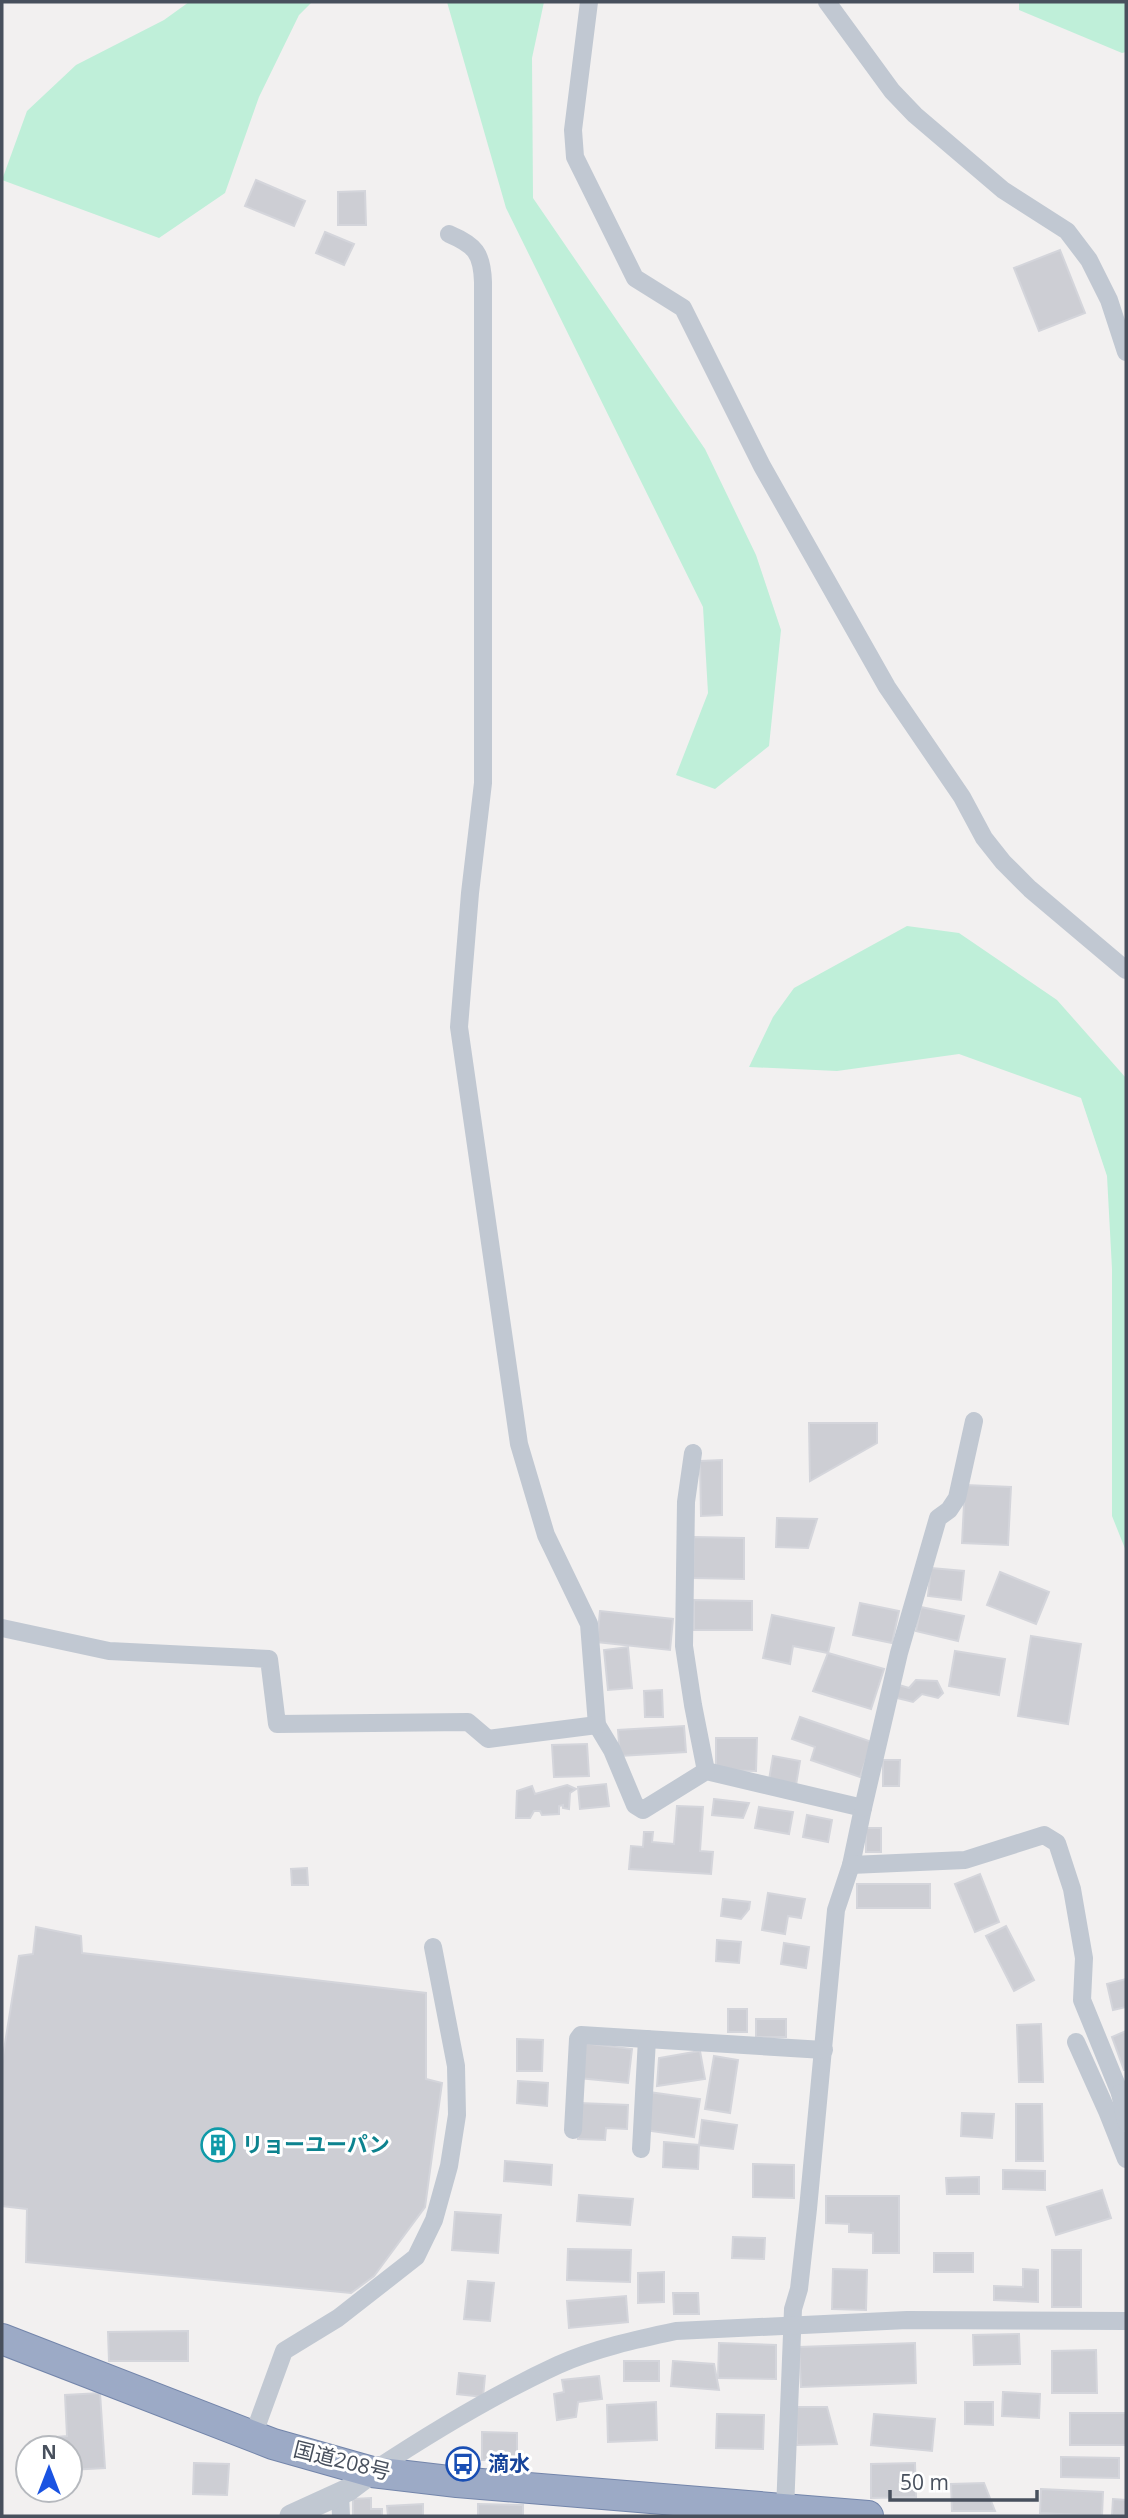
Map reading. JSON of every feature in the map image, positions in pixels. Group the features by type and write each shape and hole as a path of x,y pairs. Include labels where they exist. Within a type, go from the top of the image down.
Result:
{"highway":[{"name":"国道208号","path":"2,2339 253,2436 372,2472 457,2482 868,2516"}],"street":[{"path":"589,2 573,130 575,157 635,278 683,308 762,466 887,687 962,797 984,838 1030,889 1126,970"},
{"path":"827,2 892,91 915,116 1003,190 1067,231 1089,260 1109,300 1126,352"},
{"path":"449,234 468,242 477,253 482,266 483,783 470,893 459,1027 519,1444 546,1535 589,1624 597,1725 612,1750 635,1805 643,1810 706,1771 863,1808"},
{"path":"785,2510 793,2325 808,2209 836,1910 851,1865 899,1653 938,1518 949,1510 957,1498 974,1421"},
{"path":"693,1453 686,1502 684,1646 706,1771"},
{"path":"2,1628 109,1651 268,1659 277,1724 468,1722 488,1739 597,1725"},
{"path":"851,1865 965,1860 1044,1835 1056,1843 1072,1889 1084,1958 1082,2000 1123,2094 1126,2122"},
{"path":"253,2436 284,2351 338,2318 416,2257 434,2220 449,2166 457,2115 456,2066 433,1947"},
{"path":"573,2130 578,2039 581,2035 824,2050"},
{"path":"642,2149 647,2039"},
{"path":"1076,2042 1126,2157"},
{"path":"291,2516 340,2505 348,2490 446,2423 560,2364 641,2338 676,2331 907,2320 1126,2321"}],"green space":[{"path":"189,2 312,2 299,15 259,97 225,193 159,238 2,180 27,111 76,65 164,20"},
{"path":"447,2 544,2 532,58 533,198 705,449 756,555 781,630 769,746 715,789 676,775 708,693 703,607 506,208"},
{"path":"1019,2 1126,2 1126,52 1122,53 1019,10"},
{"path":"907,926 959,933 1057,1000 1126,1078 1126,1551 1112,1516 1112,1269 1107,1176 1081,1098 959,1054 837,1071 749,1067 773,1017 794,988"}],"building":[{"path":"256,180 305,201 294,226 245,206"},
{"path":"365,191 366,225 338,225 338,192"},
{"path":"325,232 354,244 344,265 316,253"},
{"path":"1060,250 1085,313 1039,331 1014,268"},
{"path":"809,1423 877,1423 877,1443 810,1481"},
{"path":"722,1460 722,1515 701,1516 700,1461"},
{"path":"965,1485 1011,1487 1008,1545 962,1543"},
{"path":"777,1518 817,1519 808,1548 776,1547"},
{"path":"694,1537 744,1538 744,1579 693,1578"},
{"path":"931,1568 964,1571 961,1600 928,1596"},
{"path":"1000,1572 1049,1592 1036,1624 987,1605"},
{"path":"694,1600 752,1601 752,1630 694,1630"},
{"path":"860,1603 899,1611 892,1643 853,1635"},
{"path":"921,1607 964,1616 958,1641 916,1631"},
{"path":"600,1611 673,1619 670,1650 597,1642"},
{"path":"772,1615 834,1628 828,1653 793,1646 790,1664 763,1658"},
{"path":"1031,1636 1081,1644 1068,1724 1018,1716"},
{"path":"628,1647 632,1688 608,1690 604,1650"},
{"path":"955,1651 1005,1659 999,1695 949,1686"},
{"path":"828,1653 884,1669 871,1709 813,1691"},
{"path":"916,1680 937,1681 943,1693 938,1698 922,1694 913,1702 893,1697 896,1684 909,1688"},
{"path":"662,1690 663,1717 645,1717 644,1691"},
{"path":"800,1717 872,1742 860,1777 811,1760 815,1747 792,1739"},
{"path":"684,1726 686,1752 620,1756 618,1730"},
{"path":"716,1738 757,1738 756,1771 716,1770"},
{"path":"587,1744 589,1776 554,1777 552,1745"},
{"path":"773,1756 800,1761 796,1785 769,1780"},
{"path":"883,1760 900,1760 899,1786 883,1786"},
{"path":"606,1784 609,1806 580,1809 578,1787"},
{"path":"567,1785 576,1789 570,1793 569,1809 563,1808 563,1805 559,1806 559,1814 542,1815 540,1811 534,1811 530,1818 516,1818 517,1791 532,1786 535,1794"},
{"path":"714,1799 749,1803 743,1818 712,1815"},
{"path":"677,1806 703,1807 700,1851 713,1852 711,1874 629,1869 631,1846 643,1847 644,1832 653,1832 652,1842 674,1844"},
{"path":"759,1807 793,1812 789,1834 755,1828"},
{"path":"807,1815 832,1820 828,1842 803,1837"},
{"path":"866,1828 881,1828 881,1852 866,1852"},
{"path":"307,1868 308,1885 292,1885 291,1869"},
{"path":"980,1874 999,1922 975,1932 955,1884"},
{"path":"857,1884 930,1884 930,1908 857,1908"},
{"path":"768,1893 805,1899 801,1918 788,1916 785,1934 762,1930"},
{"path":"723,1899 750,1902 749,1909 741,1919 721,1916"},
{"path":"1006,1926 1034,1980 1014,1991 986,1936"},
{"name":"リョーユーパン","path":"36,1927 81,1936 82,1953 426,1993 426,2079 442,2083 425,2207 374,2276 351,2293 26,2262 27,2209 2,2206 2,2062 19,1956 33,1954"},
{"path":"717,1940 741,1942 739,1963 716,1961"},
{"path":"784,1943 809,1947 806,1968 781,1964"},
{"path":"1126,1979 1126,2007 1113,2010 1107,1984"},
{"path":"728,2009 747,2009 747,2032 728,2032"},
{"path":"756,2019 786,2019 786,2037 756,2037"},
{"path":"1041,2024 1043,2082 1019,2082 1017,2025"},
{"path":"1126,2031 1126,2070 1124,2070 1112,2037"},
{"path":"517,2039 543,2040 542,2071 517,2071"},
{"path":"583,2043 632,2049 628,2083 579,2078"},
{"path":"700,2051 705,2079 657,2086 659,2058"},
{"path":"714,2056 738,2060 730,2113 705,2109"},
{"path":"518,2081 548,2083 547,2106 517,2103"},
{"path":"649,2092 700,2099 694,2137 644,2130"},
{"path":"579,2103 628,2105 627,2129 606,2128 605,2140 578,2139"},
{"path":"1016,2104 1042,2104 1043,2161 1016,2161"},
{"path":"962,2113 994,2114 992,2138 961,2136"},
{"path":"702,2120 737,2125 733,2149 699,2145"},
{"path":"664,2142 699,2145 698,2169 663,2167"},
{"path":"505,2161 552,2165 551,2185 504,2181"},
{"path":"753,2164 794,2165 794,2198 753,2197"},
{"path":"1003,2170 1045,2171 1045,2190 1003,2189"},
{"path":"979,2177 979,2194 947,2194 946,2178"},
{"path":"1102,2190 1111,2218 1056,2235 1047,2207"},
{"path":"579,2195 633,2199 630,2225 577,2221"},
{"path":"826,2196 899,2196 899,2253 873,2253 873,2233 849,2232 849,2224 826,2223"},
{"path":"455,2212 501,2215 498,2253 452,2250"},
{"path":"733,2237 765,2238 764,2259 732,2258"},
{"path":"568,2249 631,2250 630,2282 567,2280"},
{"path":"1052,2250 1081,2250 1081,2307 1052,2307"},
{"path":"934,2253 973,2253 973,2272 934,2272"},
{"path":"833,2269 867,2270 866,2310 832,2309"},
{"path":"1023,2269 1038,2270 1038,2302 994,2300 994,2286 1023,2287"},
{"path":"664,2272 664,2302 638,2303 638,2273"},
{"path":"468,2281 494,2283 490,2321 464,2319"},
{"path":"673,2293 698,2293 699,2314 674,2314"},
{"path":"626,2296 628,2322 569,2328 567,2301"},
{"path":"188,2331 188,2361 109,2361 108,2332"},
{"path":"1019,2334 1020,2364 974,2365 973,2335"},
{"path":"719,2343 776,2345 776,2379 718,2378"},
{"path":"915,2343 916,2383 801,2387 799,2347"},
{"path":"1096,2350 1097,2393 1052,2393 1052,2351"},
{"path":"624,2361 659,2361 659,2381 624,2381"},
{"path":"673,2361 714,2364 719,2390 671,2386"},
{"path":"459,2373 485,2376 483,2397 457,2394"},
{"path":"599,2376 602,2399 578,2402 576,2417 557,2420 554,2394 564,2392 562,2380"},
{"path":"1003,2392 1040,2394 1039,2418 1002,2416"},
{"path":"100,2393 105,2468 84,2469 84,2434 67,2434 65,2395"},
{"path":"656,2402 657,2440 608,2442 607,2405"},
{"path":"965,2402 993,2402 993,2425 965,2424"},
{"path":"796,2407 827,2407 837,2444 797,2445"},
{"path":"1070,2413 1126,2413 1126,2445 1070,2445"},
{"path":"717,2414 764,2415 763,2449 716,2448"},
{"path":"874,2414 935,2419 932,2451 871,2445"},
{"path":"482,2432 517,2433 517,2460 482,2460"},
{"path":"1061,2457 1119,2458 1119,2478 1061,2477"},
{"path":"194,2463 229,2464 227,2495 193,2494"},
{"path":"915,2463 916,2497 871,2498 871,2464"},
{"path":"984,2483 995,2511 952,2511 951,2484"},
{"path":"1041,2489 1103,2492 1102,2516 1040,2513"},
{"path":"371,2498 371,2509 382,2509 382,2516 353,2516 353,2499"},
{"path":"1113,2499 1126,2500 1126,2516 1112,2515"},
{"path":"423,2504 423,2516 388,2516 387,2506"},
{"path":"478,2504 523,2505 523,2516 478,2516"}],"place":[{"name":"リョーユーパン","path":"218,2145"},
{"name":"滴水","path":"463,2464"}]}
